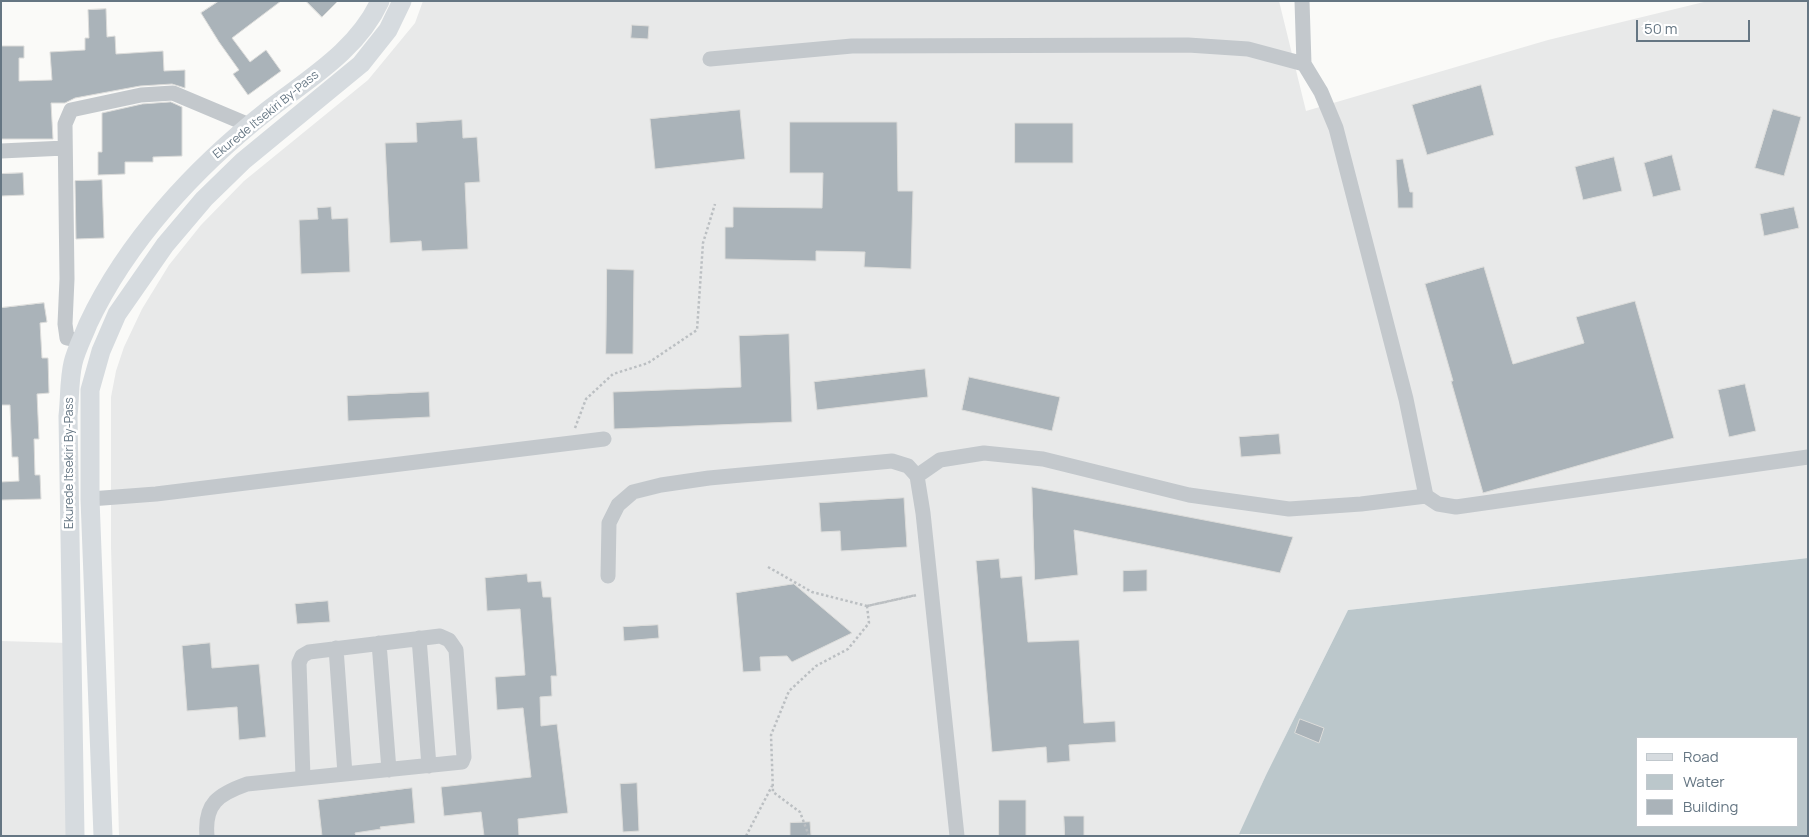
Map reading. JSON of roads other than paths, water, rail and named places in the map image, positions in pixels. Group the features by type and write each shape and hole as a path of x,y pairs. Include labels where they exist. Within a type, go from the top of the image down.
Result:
{"main road":[{"name":"Ekurede Itsekiri By-Pass","path":"76,836 68,416 73,363 81,340 100,299 128,255 193,177 223,147 249,125 349,47 375,12 380,1"},
{"name":"Ekurede Itsekiri By-Pass","path":"102,836 90,499 90,390 101,351 117,314 165,245 204,199 244,162 361,64 388,30 402,1"}],"street":[{"path":"1302,1 1304,64 1321,92 1336,128 1406,399 1426,496"},
{"path":"710,59 852,46 1188,45 1248,49 1304,64"},
{"path":"81,340 67,338 65,324 67,279 65,124 71,110 141,95 174,93 249,125"},
{"path":"1,151 65,148"},
{"path":"90,499 156,494 604,439"},
{"path":"917,476 940,460 984,453 1043,459 1190,495 1289,509 1361,504 1426,496 1438,504 1456,507 1808,457"},
{"path":"608,576 609,523 618,504 633,492 709,478 892,461 908,466 917,476 924,513 957,836"},
{"path":"207,836 206,826 210,806 225,792 247,784 459,763 464,757 456,650 453,644 444,637 419,638 309,652 300,658 303,777"},
{"path":"419,638 429,766"},
{"path":"379,643 389,770"},
{"path":"336,648 345,774"}],"water":[{"path":"1808,558 1808,836 1239,834 1266,775 1348,610"}]}
